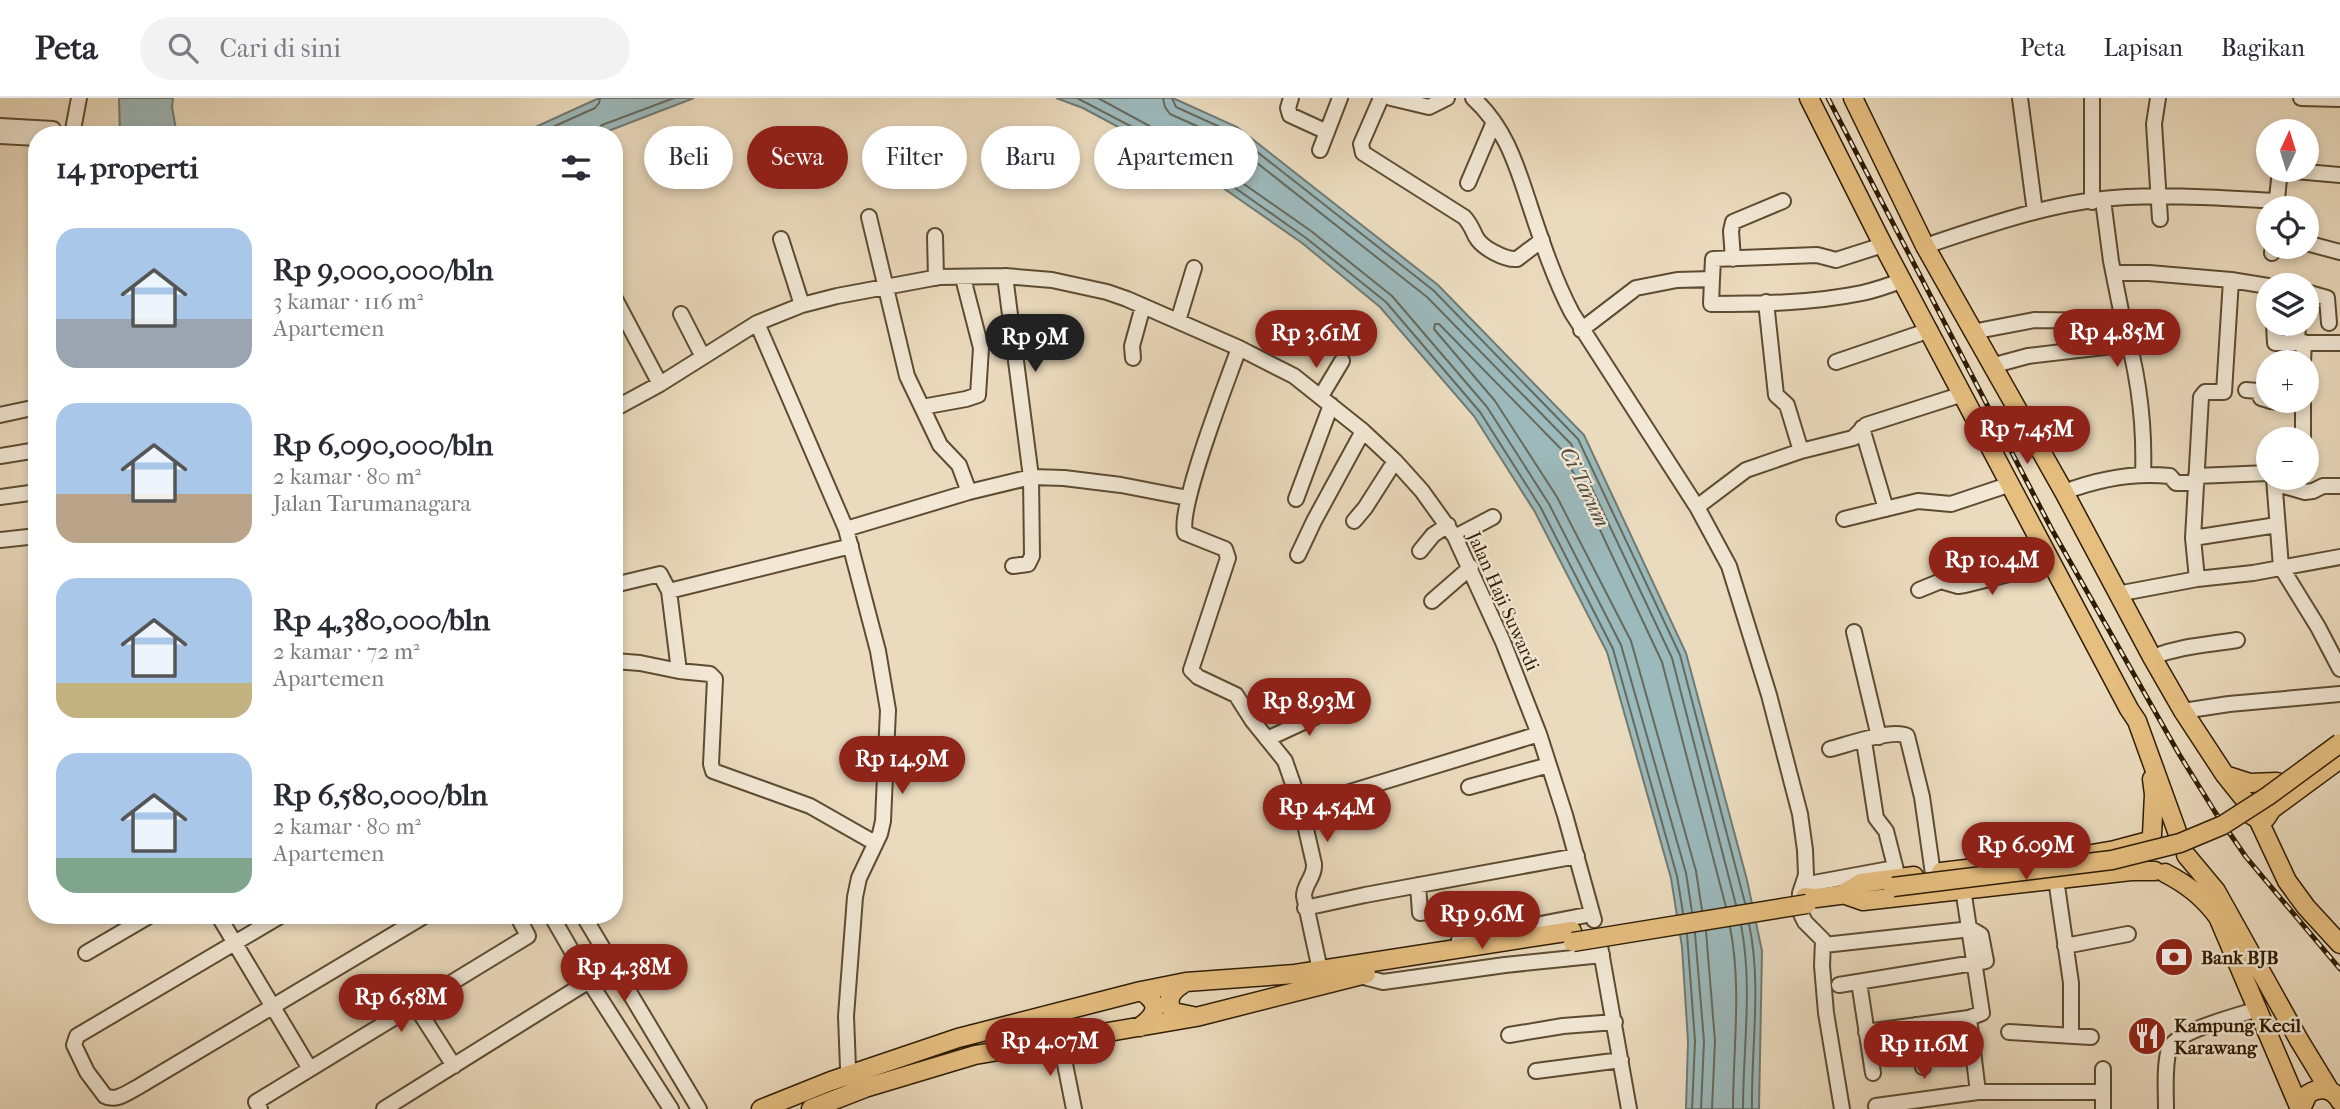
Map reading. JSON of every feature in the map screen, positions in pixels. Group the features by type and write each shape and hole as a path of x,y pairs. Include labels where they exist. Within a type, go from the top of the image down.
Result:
{"main road":[{"path":"811,1109 865,1088 975,1055 1196,1017 1360,975 1807,892 1843,894 1863,901 2098,874 2160,872 2179,868 2186,855 2185,845 2179,837 2151,764 2132,724 2129,709 1883,245 1809,98"},
{"path":"1856,99 1925,246 2064,492 2183,711 2225,775 2261,809 2296,873 2340,930"},
{"path":"2261,809 2277,782 2340,736"},
{"path":"1895,878 2112,860 2180,843 2223,825 2269,796 2340,744"},
{"path":"2261,809 2340,759"},
{"path":"2151,764 2154,794 2149,838 2143,852 2145,861 2160,872 2188,885 2205,900 2218,917 2301,1109"},
{"path":"2225,775 2250,783 2277,782"},
{"path":"2261,809 2287,881 2306,907 2340,944"},
{"path":"1843,894 1895,878 2093,854 2166,831 2179,837"},
{"path":"2093,854 2099,861 2098,874"},
{"path":"2186,855 2216,891 2273,994 2337,1097"},
{"path":"761,1109 831,1081 958,1038 1142,990 1186,982 1278,976 1319,966 1573,937"},
{"path":"1186,982 1170,995 1170,1006 1173,1012 1196,1017"},
{"path":"1140,1027 1151,1019 1155,1006 1153,1000 1142,990"},
{"path":"2301,1109 2304,1098 2313,1091 2337,1097"}],"street":[{"path":"74,126 79,98"},
{"path":"1291,98 1288,108 1290,116 1327,132"},
{"path":"1320,150 1340,98"},
{"path":"1381,98 1361,144 1363,153 1464,217 1479,241 1506,258 1517,259 1542,240"},
{"path":"1391,98 1429,107 1438,105 1447,98"},
{"path":"2020,98 2035,212"},
{"path":"2092,98 2098,201 2130,344 2142,414 2143,475"},
{"path":"2158,98 2154,124 2160,219"},
{"path":"2301,98 2340,99"},
{"path":"1482,101 1517,162 1563,296 1581,330 1697,506 1729,566 1794,788 1803,834 1807,892"},
{"path":"1468,183 1493,122"},
{"path":"0,126 28,128"},
{"path":"0,136 28,138"},
{"path":"2319,173 2340,175"},
{"path":"1925,246 2035,212 2098,201 2157,197 2256,204"},
{"path":"1732,259 1731,231 1734,222 1783,201"},
{"path":"869,216 906,376 940,445 959,465 969,492"},
{"path":"935,236 936,278"},
{"path":"781,239 802,305"},
{"path":"1883,245 1836,260 1817,255 1713,259 1711,304 1836,298 1903,280"},
{"path":"2319,246 2340,252"},
{"path":"1178,321 1195,268"},
{"path":"2114,273 2149,273 2256,284"},
{"path":"1004,276 1031,477 1032,556 1028,564 1013,566"},
{"name":"Jalan Haji Suwardi","path":"623,404 757,323 802,305 936,278 1004,276 1068,283 1107,292 1239,348 1294,376 1326,400 1395,461 1452,531 1503,642 1539,734 1593,917 1319,966"},
{"path":"922,407 966,400 978,395 981,348 963,278"},
{"path":"1581,330 1636,288 1678,280 1712,279"},
{"path":"2197,579 2193,538 2202,397 2205,392 2222,394 2225,389 2231,280"},
{"path":"2319,296 2327,298 2329,323"},
{"path":"1766,302 1776,395 1787,405 1801,451"},
{"path":"1133,358 1132,346 1143,306"},
{"path":"623,314 660,384"},
{"path":"681,314 703,357"},
{"path":"1972,332 2034,320 2123,321"},
{"path":"757,323 846,529 878,652 887,703 883,821 859,878 854,906 846,1016 848,1068"},
{"path":"1836,362 1930,330"},
{"path":"2274,336 2274,343 2340,343"},
{"path":"2299,336 2302,350"},
{"path":"1991,366 2028,356 2130,344"},
{"path":"1239,348 1188,498 1185,533 1225,549 1228,558 1191,670 1198,677 1236,695 1289,767 1315,869 1303,892 1319,966"},
{"path":"1296,499 1326,400 1342,361"},
{"path":"2246,390 2256,391"},
{"path":"1697,506 1746,470 1801,451 1853,438 1862,428 1963,394"},
{"path":"0,415 28,409"},
{"path":"1862,428 1886,509"},
{"path":"1298,555 1319,510 1363,431"},
{"path":"0,456 28,451"},
{"path":"1354,521 1395,461"},
{"path":"2064,492 2091,482 2143,475 2170,475 2176,483 2256,473"},
{"path":"846,529 969,492 1031,477 1121,485 1188,498"},
{"path":"1844,519 1918,501 1951,504 2011,484"},
{"path":"2319,488 2340,485"},
{"path":"2275,490 2281,567 2340,669"},
{"path":"2298,490 2315,490"},
{"path":"0,497 28,493"},
{"path":"1420,551 1433,535 1493,517"},
{"path":"2193,538 2277,526"},
{"path":"0,540 28,537"},
{"path":"669,591 851,546"},
{"path":"2118,594 2340,557"},
{"path":"1919,590 1941,581 1962,586 2053,563"},
{"path":"1432,601 1471,568"},
{"path":"623,583 660,574 669,591 679,671"},
{"path":"1843,1106 1826,1013 1822,966 1824,944 1821,935 1801,916 1798,902 1807,892 1895,878 1886,831 1876,818 1872,739 1854,632"},
{"path":"2152,657 2190,645 2237,640"},
{"path":"623,662 709,674 715,679 711,764 713,771 810,806 875,843"},
{"path":"2183,711 2228,704 2340,694"},
{"path":"1267,739 1338,706"},
{"path":"1830,749 1900,733 1907,736 1922,797 1933,873"},
{"path":"1301,807 1539,734"},
{"path":"1469,787 1549,765"},
{"path":"1305,908 1577,856"},
{"path":"2056,879 2071,983 2071,1036"},
{"path":"1418,885 1420,913 1456,908"},
{"path":"1964,889 1970,929"},
{"path":"86,953 136,924"},
{"path":"223,924 310,1069"},
{"path":"267,924 78,1036 74,1045 105,1096 118,1098 411,924"},
{"path":"261,1109 256,1102 528,936 521,924"},
{"path":"560,924 589,981 671,1109"},
{"path":"588,924 699,1109"},
{"path":"1824,944 1970,929 1981,935 1986,961 1975,965 1839,985"},
{"path":"2065,946 2128,934"},
{"path":"1360,975 1383,982 1601,950 1629,1109"},
{"path":"1866,1032 1969,1018 1982,1013 1975,965"},
{"path":"384,1109 589,981"},
{"path":"1859,982 1872,1073"},
{"path":"415,1005 454,1066"},
{"path":"2166,1109 2169,1047 2172,1043 2189,1032 2258,1009"},
{"path":"1969,1018 1978,1092"},
{"path":"1509,1035 1563,1026 1615,1022"},
{"path":"1916,1025 1923,1067"},
{"path":"2010,1032 2091,1037"},
{"path":"1060,1039 1074,1109"},
{"path":"1536,1071 1621,1059"},
{"path":"2103,1109 2104,1069"},
{"path":"1876,1106 1901,1106 1978,1092 2103,1092"}],"water":[{"path":"119,98 173,98 175,126 120,126"},
{"path":"599,98 694,98 621,126 538,126"},
{"path":"1056,98 1173,98 1235,126 1117,126 1083,108"},
{"name":"Ci Tarum","path":"1258,144 1438,285 1584,435 1686,653 1747,880 1762,951 1759,1109 1686,1109 1688,1041 1682,947 1671,878 1607,652 1535,512 1474,416 1380,307 1302,243 1225,189 1258,189"}],"railway":[{"path":"1828,98 2051,528 2179,754 2246,857 2340,969"}],"place":[{"name":"Bank BJB","path":"2174,957"},
{"name":"Kampung Kecil Karawang","path":"2147,1036"}]}
